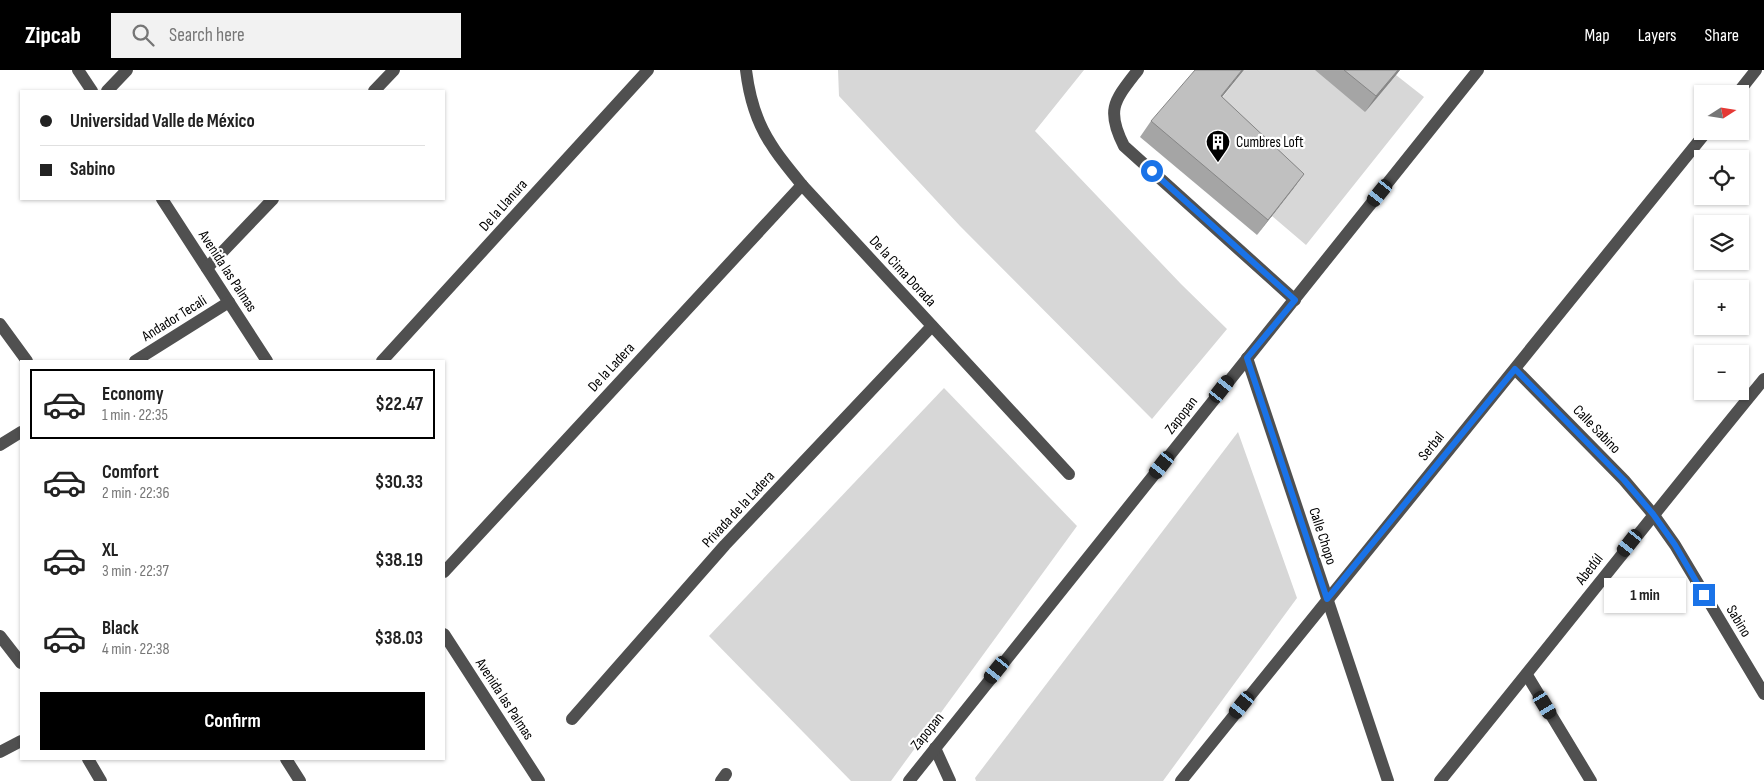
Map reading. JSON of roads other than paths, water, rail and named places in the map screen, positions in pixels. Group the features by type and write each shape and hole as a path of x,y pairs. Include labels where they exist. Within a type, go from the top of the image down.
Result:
{"street":[{"path":"78,70 91,90"},
{"path":"108,90 127,70"},
{"path":"375,90 394,70"},
{"name":"De la Llanura","path":"383,360 648,70"},
{"name":"De la Cima Dorada","path":"746,70 748,85 757,116 770,144 802,185 1068,474"},
{"path":"1138,70 1117,97 1114,110 1115,129 1124,146 1295,300"},
{"name":"Zapopan","path":"909,781 1478,70"},
{"path":"1744,85 1756,70"},
{"name":"Serbal","path":"1181,781 1700,140"},
{"name":"De la Ladera","path":"445,571 802,185"},
{"name":"Avenida las Palmas","path":"163,200 266,360"},
{"path":"207,268 271,200"},
{"name":"Andador Tecali","path":"137,360 229,302"},
{"path":"0,324 26,360"},
{"name":"Privada de la Ladera","path":"572,719 726,545 932,326"},
{"name":"Calle Chopo","path":"1247,358 1388,781"},
{"name":"Calle Sabino","path":"1515,369 1624,480 1653,514"},
{"name":"Abedúl","path":"1440,781 1764,378"},
{"path":"0,445 20,433"},
{"name":"Sabino","path":"1653,514 1675,545 1764,694"},
{"path":"0,636 20,662"},
{"name":"Avenida las Palmas","path":"445,636 539,781"},
{"path":"1527,675 1591,781"},
{"path":"0,752 20,741"},
{"path":"935,748 950,781"},
{"path":"89,760 101,781"},
{"path":"287,760 300,781"}],"place":[{"name":"Cumbres Loft","path":"1218,163"}]}
